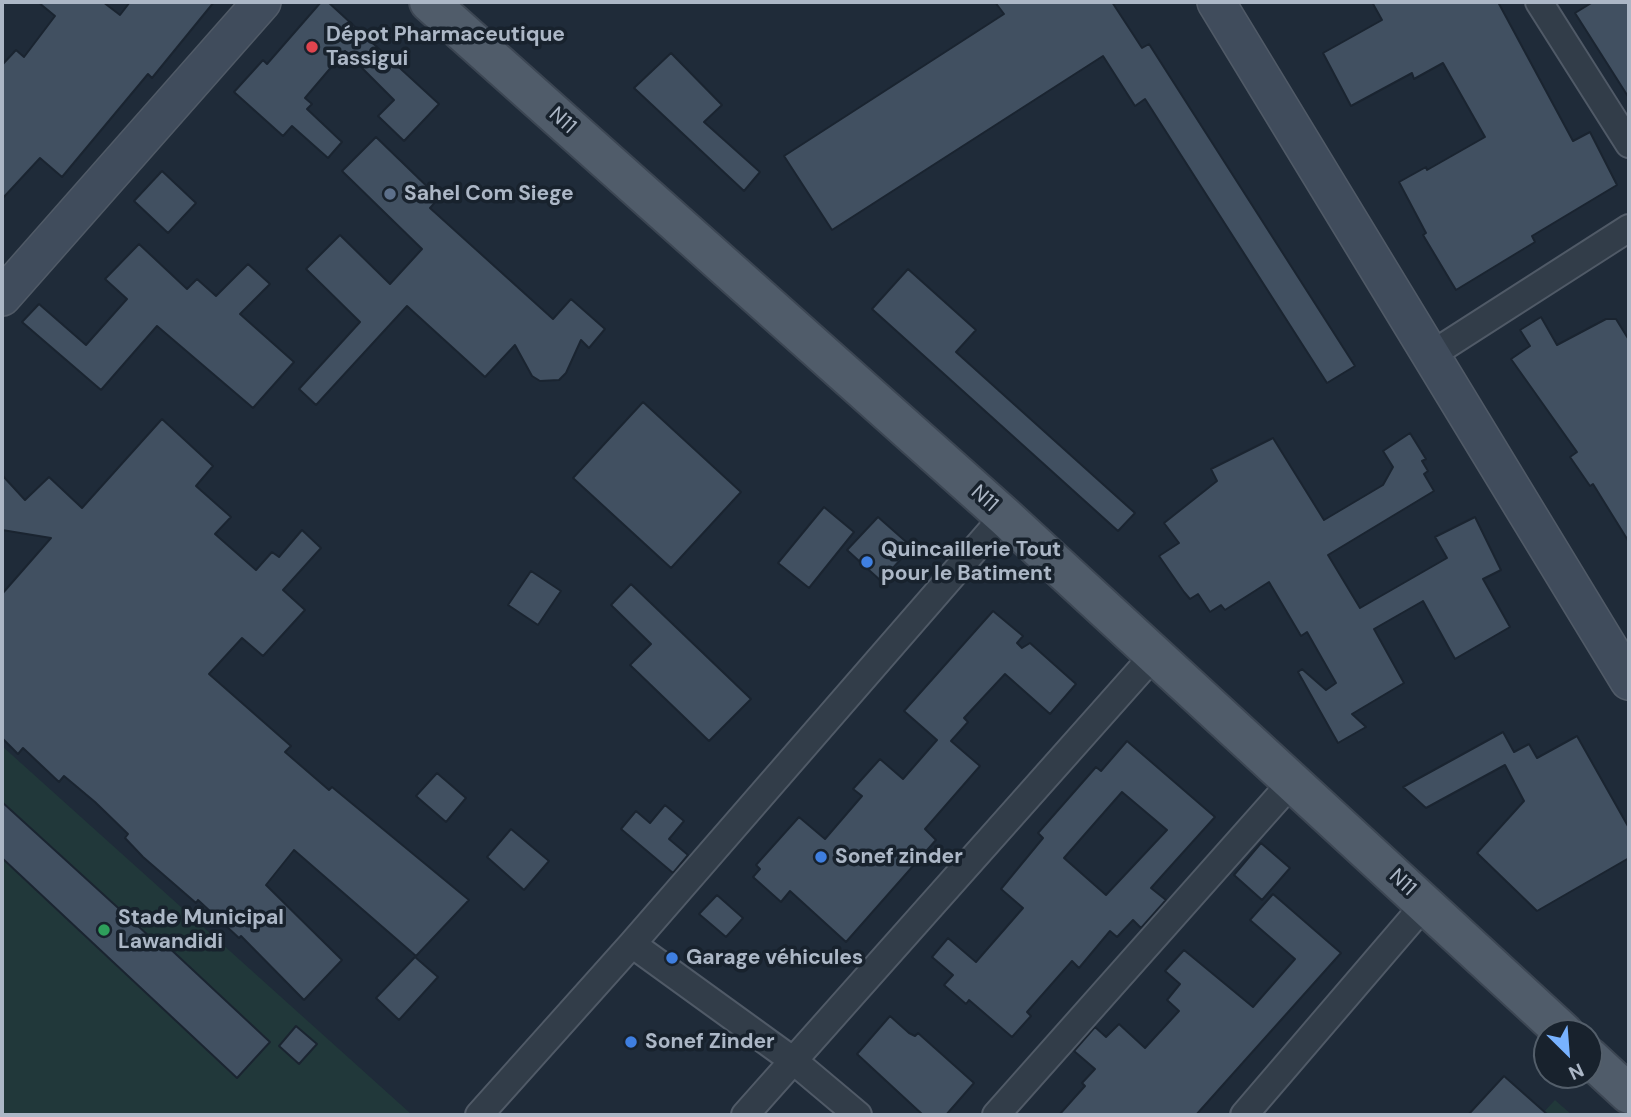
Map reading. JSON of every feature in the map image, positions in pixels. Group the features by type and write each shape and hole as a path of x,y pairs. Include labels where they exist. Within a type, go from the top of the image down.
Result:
{"main road":[{"name":"N11","path":"429,2 1004,516 1549,1019"},
{"path":"1603,1070 1629,1094"}],"street":[{"path":"2,297 262,2"},
{"path":"1216,2 1629,681"},
{"path":"1539,2 1629,144"},
{"path":"1431,355 1629,228"},
{"path":"479,1115 632,944 1004,516"},
{"path":"745,1115 795,1062 1154,655"},
{"path":"996,1115 1292,782"},
{"path":"1244,1115 1425,904"},
{"path":"632,944 795,1062 858,1115"}],"green space":[{"name":"Stade Municipal Lawandidi","path":"2,746 410,1113 2,1115"},
{"path":"1555,1100 1572,1115 1541,1115"}],"building":[{"path":"38,2 103,2 120,15 130,2 214,2 152,78 148,74 62,177 40,158 2,199 2,65 16,50 24,57 55,16"},
{"path":"321,2 328,2 439,104 404,141 378,116 394,100 345,51 305,98 312,104 307,109 342,142 328,158 292,126 283,136 234,92 263,60 267,64"},
{"path":"995,2 1112,2 1142,48 1149,44 1355,366 1327,383 1145,99 1135,106 1103,56 832,230 784,156 1004,14"},
{"path":"1372,2 1498,2 1573,141 1590,132 1617,185 1532,236 1535,242 1456,290 1423,235 1426,233 1399,182 1426,167 1427,170 1485,137 1443,63 1414,79 1412,73 1351,106 1323,53 1382,20"},
{"path":"1593,2 1629,2 1629,98 1575,13"},
{"path":"671,53 722,105 704,122 760,172 744,191 634,88"},
{"path":"376,137 439,198 430,208 553,319 571,299 605,329 589,348 581,340 566,373 559,380 540,381 532,376 515,345 485,377 407,306 316,405 299,389 360,322 306,269 340,235 390,284 422,249 342,171"},
{"path":"162,171 196,203 168,233 134,201"},
{"path":"139,244 187,289 197,279 216,296 248,264 270,284 240,314 294,362 253,408 157,326 101,390 22,322 39,304 86,345 127,299 105,279"},
{"path":"908,269 976,330 956,352 1135,513 1118,531 872,309"},
{"path":"1541,317 1557,345 1606,319 1616,319 1629,340 1629,542 1593,484 1590,486 1570,457 1577,452 1511,359 1530,346 1520,330"},
{"path":"643,402 741,492 671,568 573,478"},
{"path":"162,419 213,466 196,486 231,517 215,534 256,570 272,552 279,557 302,530 321,548 283,590 305,610 263,656 242,638 209,674 291,746 285,752 329,790 332,787 469,900 416,956 294,850 266,885 342,960 304,1000 241,936 239,938 198,900 196,903 143,857 125,838 128,834 95,802 64,776 59,782 23,748 18,754 2,738 2,594 51,538 2,530 2,475 25,500 49,477 82,508"},
{"path":"1410,433 1426,459 1422,461 1428,471 1424,474 1434,491 1328,555 1360,608 1447,558 1435,537 1475,517 1501,570 1483,579 1510,627 1455,659 1423,601 1374,629 1404,683 1352,714 1366,727 1338,743 1298,672 1302,669 1326,690 1336,683 1307,632 1301,636 1269,582 1225,610 1221,605 1210,612 1198,594 1190,599 1159,556 1179,543 1164,523 1217,481 1211,469 1273,438 1324,520 1383,485 1393,467 1383,451"},
{"path":"824,507 854,532 809,588 778,563"},
{"path":"878,517 912,547 881,581 847,550"},
{"path":"531,571 561,591 538,625 508,605"},
{"path":"631,584 751,699 709,741 630,665 651,644 611,605"},
{"path":"993,611 1023,636 1017,643 1022,648 1030,643 1076,684 1050,714 1005,674 964,718 968,722 951,741 980,766 925,829 936,840 846,942 790,891 781,902 753,877 760,869 756,865 799,817 825,839 862,796 853,789 880,759 903,779 937,740 904,711"},
{"path":"1503,732 1514,752 1529,744 1537,758 1577,736 1629,828 1629,858 1537,911 1477,853 1524,801 1505,765 1426,808 1403,787"},
{"path":"1127,741 1215,817 1151,888 1166,900 1141,928 1133,920 1117,937 1110,931 1079,968 1072,961 1027,1012 1031,1016 1012,1037 969,1000 966,1004 944,985 953,975 932,957 948,938 976,962 1023,908 1001,889 1043,838 1038,833 1096,767 1101,771","holes":["1122,792 1167,830 1106,895 1064,858"]},
{"path":"437,773 466,798 446,822 416,796"},
{"path":"2,802 161,947 164,943 270,1042 237,1078 2,858"},
{"path":"665,805 684,821 669,839 688,855 673,873 621,829 636,811 650,823"},
{"path":"511,829 549,861 524,890 487,857"},
{"path":"1261,843 1290,868 1262,900 1234,875"},
{"path":"1273,894 1341,953 1196,1115 1059,1115 1085,1086 1082,1083 1095,1069 1074,1051 1095,1027 1106,1037 1119,1024 1145,1048 1179,1011 1167,1000 1180,984 1165,971 1184,950 1253,1007 1295,959 1250,920"},
{"path":"717,895 743,918 726,937 699,914"},
{"path":"415,957 438,977 399,1020 376,998"},
{"path":"890,1016 909,1033 915,1036 918,1033 974,1083 946,1115 923,1115 857,1054"},
{"path":"296,1026 317,1044 299,1064 279,1046"},
{"path":"1504,1076 1548,1115 1468,1115"}],"place":[{"name":"Dépot Pharmaceutique Tassigui","path":"312,47"},
{"name":"Sahel Com Siege","path":"390,194"},
{"name":"Quincaillerie Tout pour le Batiment","path":"867,562"},
{"name":"Sonef zinder","path":"821,857"},
{"name":"Stade Municipal Lawandidi","path":"104,930"},
{"name":"Garage véhicules","path":"672,958"},
{"name":"Sonef Zinder","path":"631,1042"}]}
